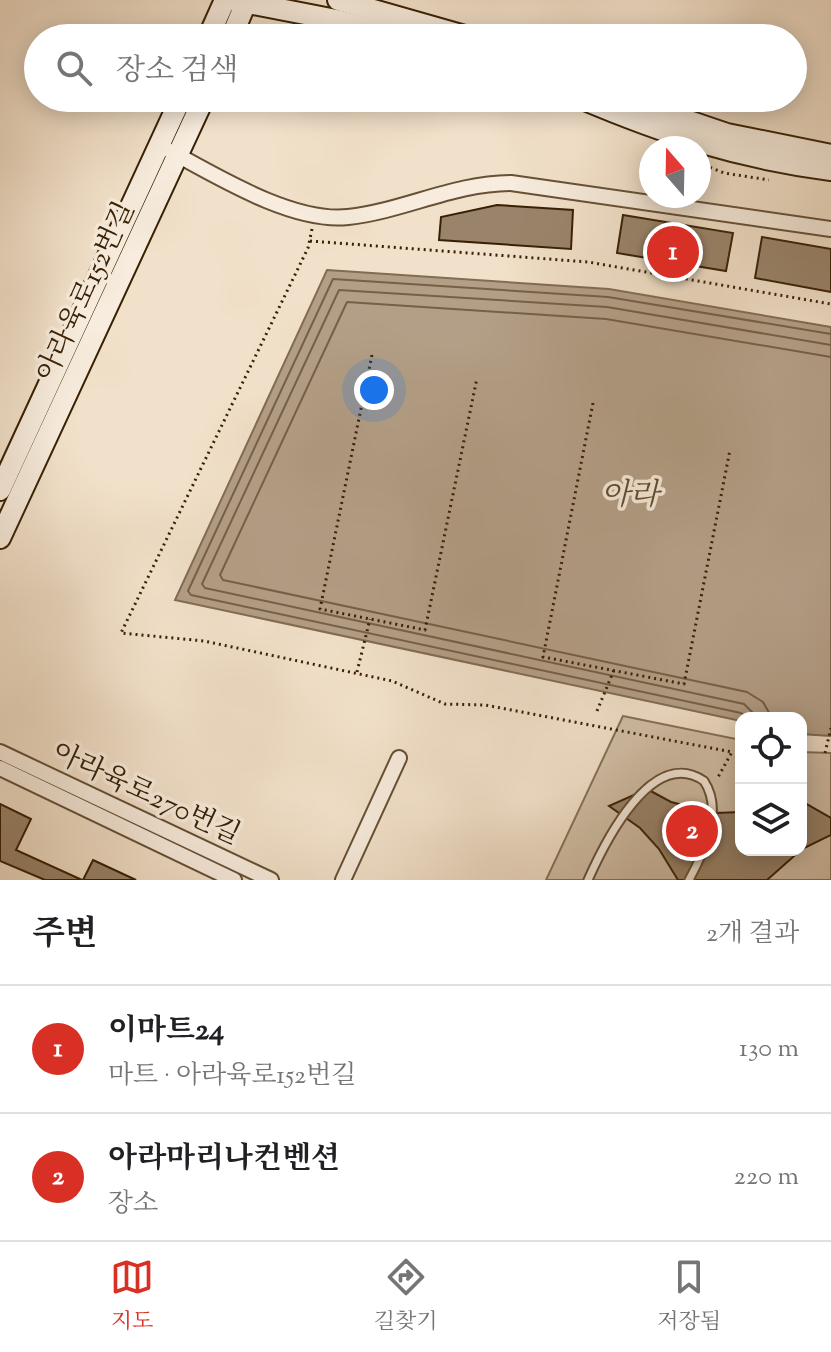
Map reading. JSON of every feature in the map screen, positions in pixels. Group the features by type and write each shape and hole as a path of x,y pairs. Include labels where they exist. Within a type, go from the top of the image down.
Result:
{"street":[{"path":"214,24 225,0"},
{"path":"338,0 423,24"},
{"path":"235,24 242,1 343,24"},
{"name":"아라육로152번길","path":"0,490 174,112"},
{"name":"아라육로152번길","path":"0,538 198,112"},
{"path":"614,112 676,138 831,170"},
{"path":"662,112 727,134 831,155"},
{"path":"159,145 285,207 311,215 359,216 459,188 511,183 831,229"},
{"name":"아라육로270번길","path":"0,752 271,880"},
{"path":"343,880 399,758"},
{"name":"아라육로270번길","path":"0,768 234,880"}],"lane":[{"path":"588,880 622,819 649,786 666,776 685,774 700,778 708,787 713,804 711,823 689,880"}],"path":[{"path":"311,215 310,241 121,633 204,641 392,681 445,704 485,705 732,752 724,772 708,787"},
{"path":"310,241 588,262 831,304"},
{"path":"372,355 320,609 425,630 477,378"},
{"path":"593,403 543,657 684,684 730,450"},
{"path":"357,672 370,619"},
{"path":"597,711 614,670"},
{"path":"825,753 831,728"}],"shaded area":[{"path":"623,716 735,739 735,856 807,856 807,752 831,753 831,880 546,880"}],"water":[{"name":"아라","path":"327,270 609,289 831,327 831,736 807,734 807,712 735,712 735,720 175,600"}],"building":[{"path":"497,205 573,210 571,249 439,240 441,217"},
{"path":"623,215 733,233 726,271 617,253"},
{"path":"762,237 831,249 831,292 755,278"},
{"path":"647,789 671,802 715,813 735,812 735,856 794,856 767,880 678,880 659,849 640,828 609,806"},
{"path":"0,804 31,819 16,850 82,880 45,880 0,861"},
{"path":"807,804 831,818 831,835 807,847"},
{"path":"93,860 136,880 83,880"}],"place":[{"name":"이마트24","path":"673,252"},
{"name":"아라마리나컨벤션","path":"692,831"}]}
